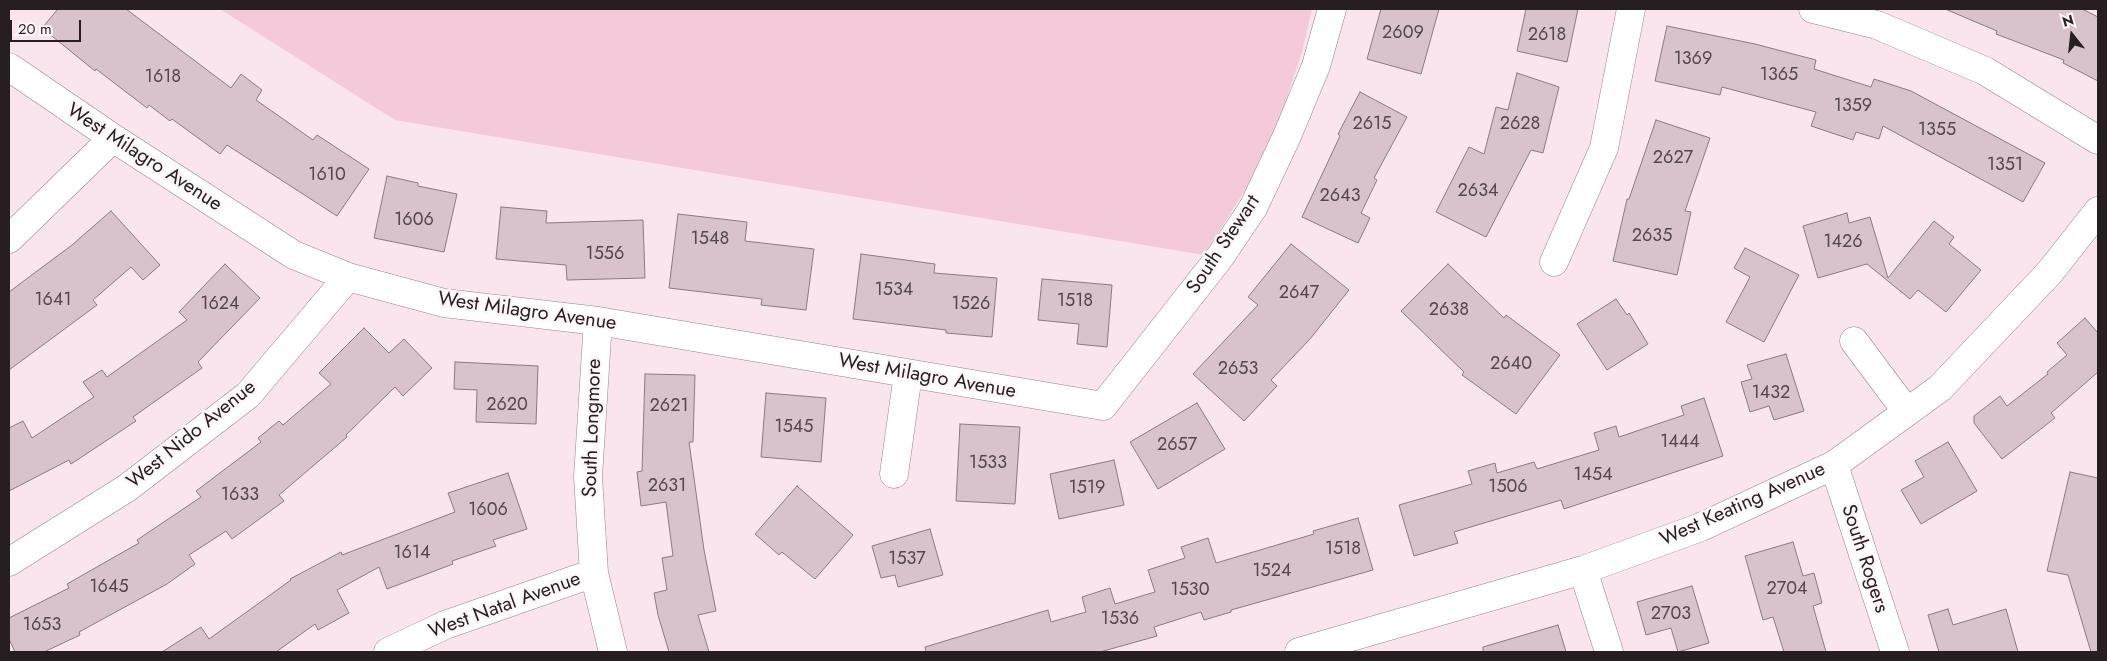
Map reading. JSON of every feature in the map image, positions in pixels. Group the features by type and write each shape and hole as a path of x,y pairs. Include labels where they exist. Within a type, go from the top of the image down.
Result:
{"street":[{"name":"South Stewart","path":"1103,406 1220,257 1253,208 1287,136 1316,66 1332,9"},
{"path":"1554,262 1604,148 1631,9"},
{"path":"1813,9 1877,25 1985,71 2098,140"},
{"name":"West Milagro Avenue","path":"9,67 113,138 294,255 348,278 444,303 598,321 1103,406"},
{"path":"9,238 113,138"},
{"name":"West Keating Avenue","path":"1299,652 1583,570 1701,527 1834,465 1940,388 2050,272 2098,211"},
{"name":"West Nido Avenue","path":"9,562 127,488 248,395 348,278"},
{"name":"South Longmore","path":"598,321 588,477 594,573 613,652"},
{"path":"1854,341 1907,412"},
{"path":"894,474 908,374"},
{"name":"South Rogers","path":"1834,465 1895,652"},
{"path":"1583,570 1609,652"},
{"name":"West Natal Avenue","path":"388,652 445,624 594,573"}],"shaded area":[{"path":"220,9 1312,9 1302,52 1281,115 1247,187 1204,255 395,120"}],"building":[{"path":"58,9 126,9 231,88 241,74 262,90 256,100 313,140 317,135 369,169 337,216 227,145 220,154 172,119 170,121 149,105 147,108 96,69 95,71 42,28"},
{"path":"1381,9 1439,9 1421,74 1367,59"},
{"path":"1526,9 1578,9 1567,62 1517,51"},
{"path":"1945,9 2082,9 2098,17 2098,81 2063,63 2064,60 1996,34 1997,31"},
{"path":"1667,26 1755,44 1816,60 1814,69 1871,87 1874,79 1911,91 2045,163 2023,202 1883,126 1879,139 1856,132 1853,140 1811,126 1816,112 1722,87 1720,95 1655,81"},
{"path":"1517,73 1559,87 1543,153 1531,150 1486,237 1436,212 1469,147 1484,154 1496,107 1508,110"},
{"path":"1360,92 1407,117 1374,178 1377,180 1361,213 1370,218 1358,243 1302,217 1340,136 1338,134"},
{"path":"1656,120 1710,138 1685,211 1691,212 1677,275 1613,261 1627,199 1629,199"},
{"path":"387,176 418,183 418,186 457,194 444,252 374,238"},
{"path":"501,207 547,211 546,223 643,220 645,278 567,280 566,265 496,259"},
{"path":"111,211 160,265 143,280 131,267 93,300 97,305 9,370 9,292 72,245"},
{"path":"1847,213 1849,223 1870,217 1888,278 1934,221 1954,237 1949,244 1981,270 1946,312 1918,290 1910,299 1867,264 1818,278 1803,226"},
{"path":"678,214 747,222 745,241 814,249 806,310 761,305 762,299 669,288"},
{"path":"1291,244 1349,290 1310,339 1271,380 1277,386 1244,421 1193,374 1258,305 1248,297"},
{"path":"1745,248 1799,275 1764,342 1726,322 1750,277 1734,268"},
{"path":"861,254 935,264 934,273 997,278 992,337 946,333 946,330 853,319"},
{"path":"225,264 260,298 198,362 202,368 133,417 136,421 71,464 69,460 9,491 9,428 23,421 32,438 94,397 83,382 102,370 107,377 187,320 179,312"},
{"path":"1448,264 1504,318 1506,315 1560,355 1516,414 1462,375 1464,372 1401,311"},
{"path":"1042,279 1112,285 1107,347 1077,344 1079,324 1038,320"},
{"path":"1616,299 1627,315 1629,313 1648,344 1607,370 1577,324"},
{"path":"2085,318 2098,333 2098,372 2051,413 2055,418 2002,459 1974,423 1974,416 2000,396 2007,406 2048,374 2047,372 2067,355 2057,343"},
{"path":"364,328 389,353 404,339 432,368 403,396 395,387 346,435 347,437 279,495 284,501 232,539 226,531 189,555 195,564 167,584 79,632 80,635 44,652 15,652 9,639 9,618 69,588 67,584 139,543 137,540 201,497 196,491 261,442 258,438 279,421 283,425 331,384 319,373"},
{"path":"1786,354 1804,411 1774,420 1769,406 1750,412 1741,382 1752,379 1747,365"},
{"path":"455,362 538,366 536,424 476,422 477,390 454,389"},
{"path":"645,374 695,375 693,442 689,442 704,550 716,611 698,615 709,652 669,652 658,615 654,593 667,590 662,558 673,556 666,502 641,506 637,472 642,471"},
{"path":"766,393 826,398 821,462 761,457"},
{"path":"1704,398 1723,456 1564,509 1561,500 1454,532 1458,543 1414,556 1399,505 1472,484 1468,471 1495,463 1497,473 1534,462 1537,469 1599,450 1594,433 1616,426 1619,437 1684,415 1681,406"},
{"path":"1197,403 1225,449 1158,489 1130,442"},
{"path":"960,424 1020,427 1015,504 956,501"},
{"path":"1948,442 1977,491 1921,524 1901,490 1924,477 1915,461"},
{"path":"1114,460 1124,505 1059,519 1050,474"},
{"path":"2070,472 2098,478 2098,652 2091,652 2068,575 2047,571"},
{"path":"508,473 527,529 493,540 496,546 452,561 453,564 387,589 379,567 337,590 349,613 318,630 315,624 276,652 162,652 201,627 209,639 290,579 341,552 342,555 455,512 448,493"},
{"path":"797,486 853,535 815,579 782,552 779,555 755,534"},
{"path":"1358,518 1373,570 1231,610 1231,612 1204,620 1201,612 1154,627 1157,636 1100,652 926,652 925,647 1048,610 1051,622 1086,612 1082,597 1110,588 1115,604 1155,592 1148,570 1185,558 1181,547 1208,538 1216,563 1314,534 1313,531"},
{"path":"930,529 943,575 898,587 895,575 881,578 872,546"},
{"path":"1793,542 1803,576 1814,573 1822,603 1813,606 1826,652 1784,652 1773,617 1763,620 1745,556"},
{"path":"1692,586 1709,643 1678,652 1671,628 1646,635 1637,602"},
{"path":"1948,609 1953,625 2006,609 2018,652 1939,652 1928,615"},
{"path":"1558,625 1566,652 1483,652 1483,647"}]}
